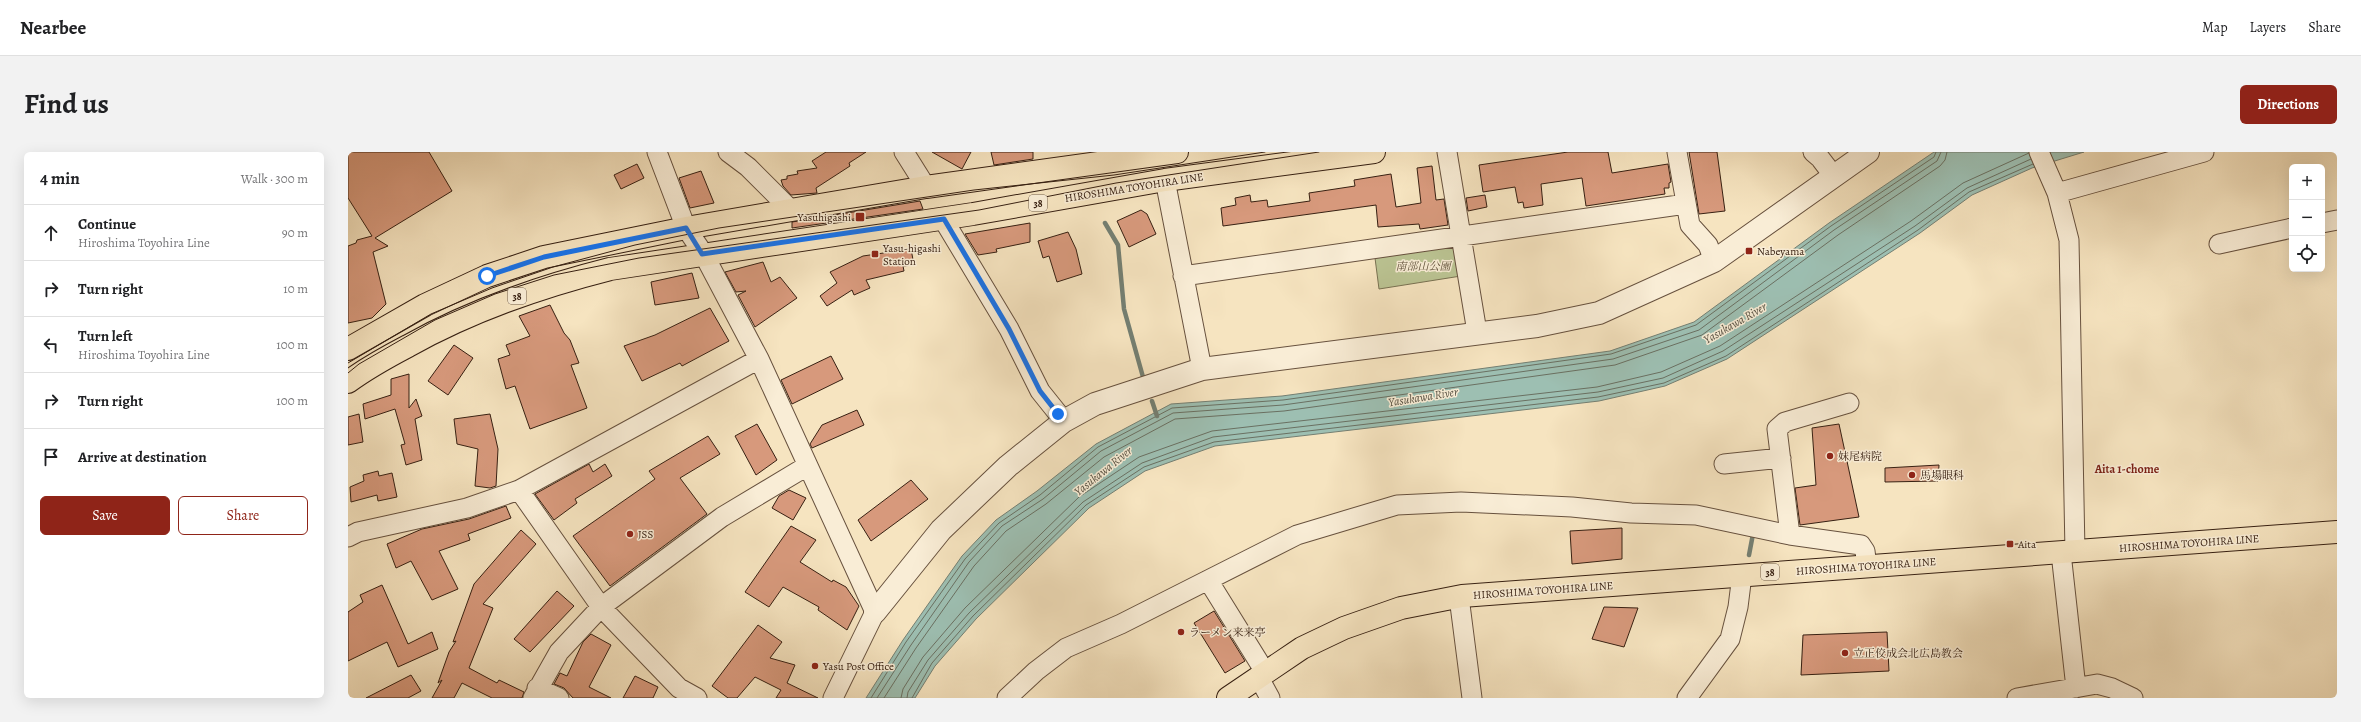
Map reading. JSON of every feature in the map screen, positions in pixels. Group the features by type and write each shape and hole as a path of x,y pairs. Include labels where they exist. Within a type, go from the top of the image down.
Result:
{"main road":[{"path":"348,349 425,305 487,276 544,257 686,228 791,210 926,188 1177,152"},
{"name":"HIROSHIMA TOYOHIRA LINE","path":"348,382 366,368 439,328 499,302 556,283 610,269 702,254 944,219 1165,180 1374,152"},
{"name":"HIROSHIMA TOYOHIRA LINE","path":"1228,698 1261,674 1302,648 1344,628 1401,608 1459,598 1742,575 2337,532"}],"street":[{"path":"657,152 686,228 702,254 759,359 875,612"},
{"path":"728,152 748,167 791,210"},
{"path":"904,152 926,188"},
{"path":"1447,152 1477,332"},
{"path":"1677,152 1690,225 1708,245 1714,261"},
{"path":"1813,152 1820,158 1833,175"},
{"path":"834,698 875,612 941,530 1008,466 1064,421 1095,404 1202,369 1477,332 1537,326 1599,313 1714,261 1833,175 1868,152"},
{"path":"2039,152 2057,193 2069,240 2068,552 2076,688"},
{"path":"2057,193 2204,152"},
{"path":"1165,180 1202,369"},
{"path":"1183,276 1686,204"},
{"path":"944,219 1009,329 1040,391 1064,421"},
{"path":"2325,222 2337,220"},
{"path":"2219,244 2289,229"},
{"path":"348,537 358,532 467,508 519,490 759,359"},
{"path":"1790,535 1778,429 1785,422 1849,403"},
{"path":"1724,464 1781,458"},
{"path":"559,698 535,693 559,652 601,607 722,517 807,466"},
{"path":"519,490 601,607 676,693 697,698"},
{"path":"1007,698 1036,671 1066,648 1297,536 1397,505 1461,502 1572,506 1631,513 1696,515 1790,535 1860,545 1865,552 1866,567"},
{"path":"1688,698 1730,639 1738,607 1742,575"},
{"path":"1208,580 1261,674 1270,698"},
{"path":"1459,598 1472,698"},
{"path":"2018,698 2097,684 2112,688 2133,698"}],"green space":[{"name":"南部山公園","path":"1456,245 1461,276 1379,289 1375,258"}],"water":[{"name":"Yasukawa River","path":"1934,152 2084,152 2032,168 1972,195 1920,233 1727,359 1665,386 1599,401 1215,446 1145,471 1089,508 976,619 935,666 915,698 866,698 903,640 962,556 996,520 1037,491 1096,444 1171,404 1282,396 1610,351 1694,322 1829,223"}],"building":[{"path":"348,152 429,152 452,191 375,238 388,246 373,252 386,304 372,318 348,323 348,246 356,243 357,240 372,236 348,198"},
{"path":"826,152 866,152 849,163 850,166 816,188 817,193 791,195 783,186 781,180 787,179 787,176 798,174 797,171 817,168 812,161"},
{"path":"932,152 971,152 962,169"},
{"path":"991,152 1033,152 1033,159 994,165"},
{"path":"1568,152 1608,152 1612,173 1668,164 1671,182 1669,183 1669,188 1664,188 1665,194 1586,206 1582,178 1541,184 1543,205 1524,208 1523,202 1518,203 1515,187 1483,192 1479,165"},
{"path":"1689,152 1717,152 1725,211 1699,214"},
{"path":"637,164 644,178 621,189 614,175"},
{"path":"1432,166 1436,200 1444,199 1448,225 1420,229 1419,224 1378,227 1376,205 1223,226 1221,208 1236,205 1235,198 1250,195 1251,202 1267,200 1268,207 1310,201 1309,193 1355,186 1354,180 1391,174 1396,207 1421,203 1417,168"},
{"path":"701,171 714,203 690,208 679,178"},
{"path":"1485,195 1487,207 1468,211 1466,198"},
{"path":"920,201 923,209 792,228 792,222"},
{"path":"1141,210 1147,214 1156,234 1129,247 1117,221"},
{"path":"1030,223 1030,242 996,249 997,252 978,255 965,234"},
{"path":"1068,232 1076,249 1082,274 1057,282 1049,256 1043,258 1038,241"},
{"path":"911,249 914,265 903,266 904,271 866,280 870,288 854,295 852,290 827,306 820,296 837,283 830,272 863,256"},
{"path":"763,262 771,282 780,277 797,298 755,327 738,295 746,291 736,292 725,272"},
{"path":"692,273 699,298 655,305 651,282"},
{"path":"550,305 564,333 570,340 579,363 571,365 587,408 530,429 515,386 506,389 498,359 510,355 506,345 530,336 519,316"},
{"path":"710,308 729,341 682,366 680,363 642,381 624,346 655,335"},
{"path":"454,345 473,358 448,395 428,381"},
{"path":"831,356 843,379 792,404 781,380"},
{"path":"409,374 409,408 416,399 422,416 415,419 422,460 406,465 401,445 405,444 395,409 365,419 363,404 391,395 391,379"},
{"path":"857,410 864,425 812,448 810,444 822,425"},
{"path":"359,414 363,442 348,445 348,417"},
{"path":"490,414 498,449 496,486 490,488 475,486 478,449 457,444 454,419"},
{"path":"757,424 777,460 756,475 735,436"},
{"name":"妹尾病院","path":"1839,424 1859,517 1800,525 1795,488 1816,485 1812,428"},
{"name":"JSS","path":"708,436 720,454 680,478 707,514 610,586 573,536 655,479 649,471"},
{"path":"589,464 593,472 605,464 612,476 575,499 577,503 554,520 535,494"},
{"name":"馬場眼科","path":"1939,465 1938,481 1885,482 1885,468"},
{"path":"378,471 379,476 392,473 397,497 378,501 377,495 351,502 350,487 364,481 363,475"},
{"path":"911,480 928,499 871,541 858,520"},
{"path":"789,490 806,498 793,520 772,508 779,496"},
{"path":"506,506 511,518 468,534 470,540 439,551 458,589 432,600 411,561 396,568 387,544 422,529 469,519"},
{"path":"791,526 816,540 800,562 832,582 833,580 846,587 859,606 847,630 818,610 819,607 783,587 769,607 745,592"},
{"path":"1622,528 1622,559 1572,564 1570,531"},
{"path":"521,530 536,544 483,604 493,608 469,668 497,683 499,680 524,692 522,698 492,698 462,683 454,698 432,698 442,680 438,683 449,652 456,641 453,642 474,584"},
{"path":"382,585 408,644 432,632 438,649 398,667 387,642 348,661 348,612 363,602 360,595"},
{"path":"557,591 574,606 530,652 514,639"},
{"path":"1604,607 1638,608 1624,647 1592,639"},
{"path":"1214,611 1245,661 1225,673 1194,623"},
{"path":"758,625 782,642 770,658 795,665 787,683 818,698 776,698 781,690 755,677 737,698 728,698 712,686"},
{"name":"立正佼成会北広島教会","path":"1887,632 1889,671 1801,675 1803,635"},
{"path":"591,634 611,645 589,687 611,698 573,698 564,688 554,684 560,673 567,676 583,642"},
{"path":"411,675 421,691 408,698 366,698"},
{"path":"635,676 658,687 653,698 623,698"}],"waterway":[{"path":"1105,223 1118,245 1124,309 1143,377"},
{"path":"1152,401 1157,416"},
{"path":"1749,555 1753,534"}],"tram line":[{"path":"348,363 431,314 492,288 553,267 635,245 719,228 974,190 1114,175 1265,152"},
{"path":"348,373 359,364 435,320 495,294 554,275 639,258 979,210 1116,183 1319,152"}],"place":[{"name":"Yasuhigashi","path":"860,217"},
{"name":"Nabeyama","path":"1749,251"},
{"name":"Yasu-higashi Station","path":"875,254"},
{"name":"妹尾病院","path":"1830,456"},
{"name":"馬場眼科","path":"1912,475"},
{"name":"JSS","path":"630,534"},
{"name":"Aita","path":"2010,544"},
{"name":"ラーメン来来亭","path":"1181,632"},
{"name":"立正佼成会北広島教会","path":"1845,653"},
{"name":"Yasu Post Office","path":"815,666"}],"district":[{"name":"Aita 1-chome","path":"2127,469"}],"route":[{"path":"487,276 544,257 601,244 686,228 702,254 944,219 1009,329 1040,391 1058,414"}]}
